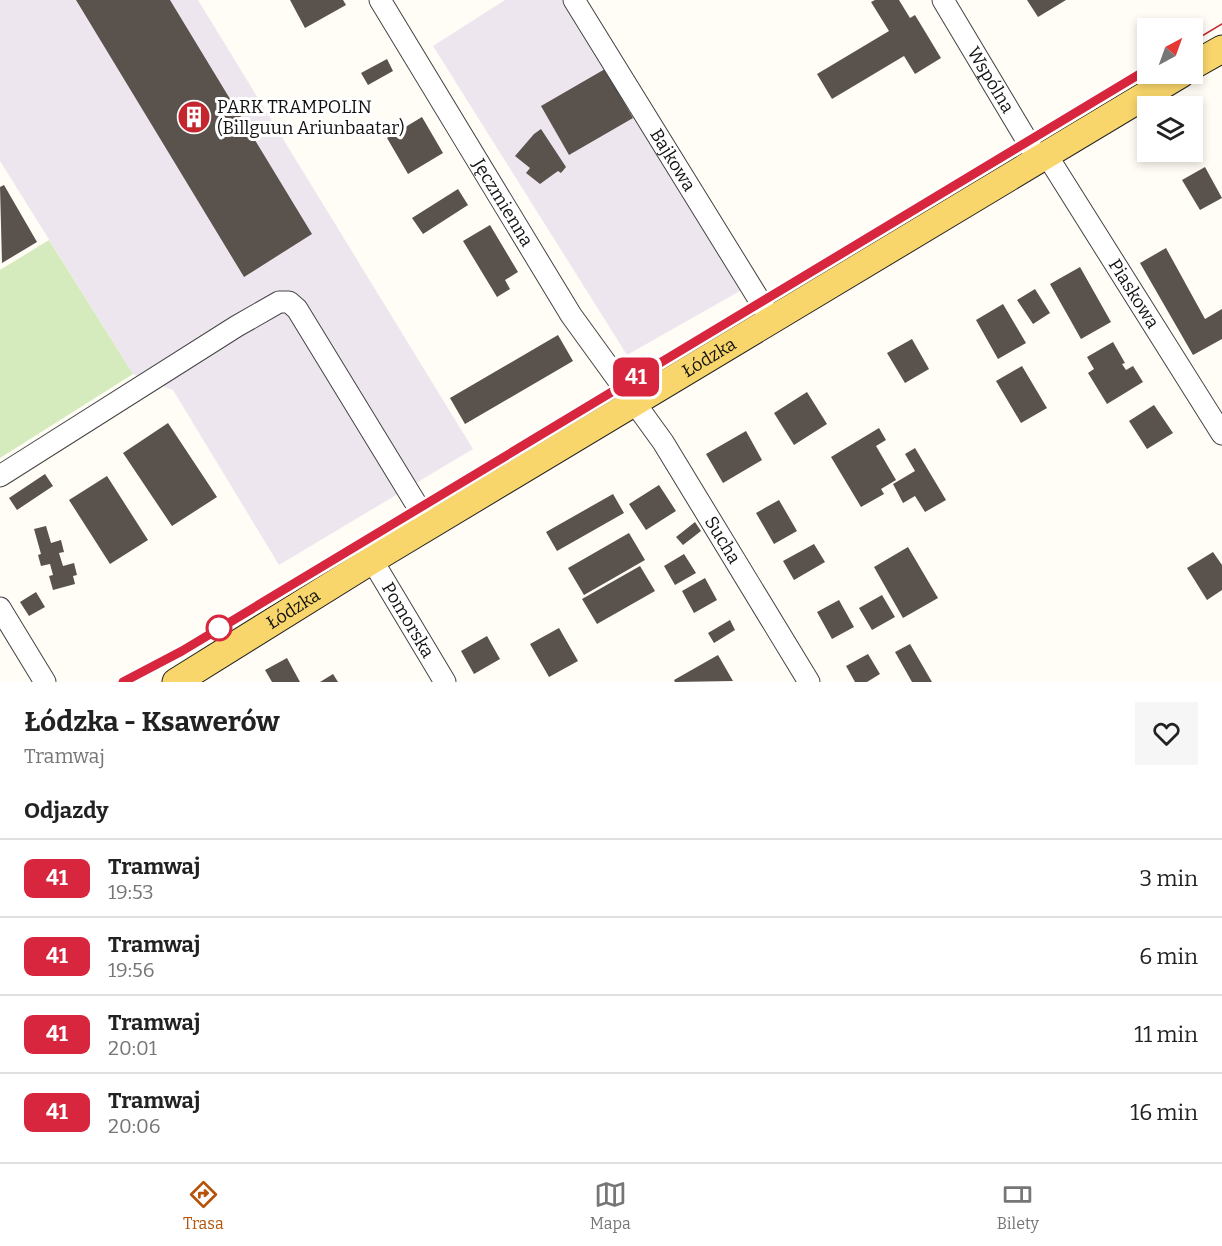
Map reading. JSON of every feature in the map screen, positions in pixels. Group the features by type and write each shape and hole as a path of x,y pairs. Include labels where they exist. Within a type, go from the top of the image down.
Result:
{"main road":[{"path":"1203,60 1222,49"},
{"name":"Łódzka","path":"176,682 429,525 1164,84"}],"street":[{"name":"Jęczmienna","path":"380,0 571,315 634,402"},
{"name":"Bajkowa","path":"574,0 771,319"},
{"name":"Wspólna","path":"942,0 1042,157"},
{"name":"Piaskowa","path":"1042,157 1222,434"},
{"path":"0,476 237,326 279,302 289,302 297,309 429,525"},
{"name":"Sucha","path":"634,402 663,442 809,682"},
{"name":"Pomorska","path":"372,560 445,682"},
{"path":"0,609 45,682"}],"shaded area":[{"path":"0,0 198,0 473,449 279,565 173,390 133,374 0,161"},
{"path":"505,0 562,0 740,291 627,355 433,46"}],"green space":[{"path":"49,240 133,374 0,458 0,270"}],"building":[{"name":"PARK TRAMPOLIN (Billguun Ariunbaatar)","path":"76,0 170,0 312,234 244,277"},
{"path":"290,0 343,0 346,5 305,28"},
{"path":"899,0 910,18 915,15 941,58 915,74 904,56 832,99 817,74 889,31 871,2"},
{"path":"1027,0 1066,0 1038,17"},
{"path":"387,59 393,71 368,85 361,73"},
{"path":"605,69 633,118 569,155 541,106"},
{"path":"422,117 443,153 408,174 387,138"},
{"path":"541,129 566,167 561,173 558,171 540,184 526,173 530,168 515,156"},
{"path":"1205,167 1222,198 1200,210 1182,180"},
{"path":"4,185 37,242 2,263 0,187"},
{"path":"458,189 468,205 423,234 412,218"},
{"path":"490,225 518,272 505,280 510,289 497,297 463,241"},
{"path":"1166,248 1205,319 1222,309 1222,339 1193,355 1140,263"},
{"path":"1080,267 1111,322 1081,339 1050,284"},
{"path":"1035,289 1050,313 1033,324 1017,300"},
{"path":"1003,304 1026,343 998,359 976,320"},
{"path":"558,335 573,361 465,424 450,398"},
{"path":"912,339 929,369 905,383 887,353"},
{"path":"1113,342 1125,363 1122,364 1126,370 1133,366 1143,382 1107,404 1088,373 1094,369 1087,357"},
{"path":"1022,366 1047,408 1021,423 996,381"},
{"path":"807,392 827,424 794,445 774,413"},
{"path":"1154,405 1173,433 1147,449 1129,421"},
{"path":"168,423 217,497 172,526 123,453"},
{"path":"879,428 886,440 876,446 896,480 881,489 884,494 861,507 831,457"},
{"path":"746,431 762,460 723,483 706,454"},
{"path":"915,448 946,500 925,512 915,496 903,503 893,484 915,471 905,454"},
{"path":"45,474 53,486 17,510 9,498"},
{"path":"107,476 148,540 110,564 69,500"},
{"path":"659,485 676,511 646,530 629,504"},
{"path":"613,494 624,513 557,551 546,532"},
{"path":"779,500 797,531 774,544 756,513"},
{"path":"695,522 701,531 683,545 676,537"},
{"path":"46,526 51,543 61,540 64,552 59,553 63,566 74,563 77,575 73,576 75,584 53,590 49,576 53,575 50,564 41,566 38,555 41,554 34,529"},
{"path":"629,533 645,560 584,595 568,568"},
{"path":"814,544 825,562 794,580 783,561"},
{"path":"908,547 938,598 903,618 874,567"},
{"path":"1213,552 1222,565 1222,590 1207,600 1187,568"},
{"path":"684,554 696,573 675,585 664,566"},
{"path":"640,566 655,591 597,624 582,599"},
{"path":"705,578 717,600 694,613 682,591"},
{"path":"36,592 45,607 29,616 20,602"},
{"path":"882,595 895,617 872,630 859,608"},
{"path":"839,600 854,627 832,639 817,612"},
{"path":"730,620 735,630 714,643 708,633"},
{"path":"559,628 578,661 549,677 530,644"},
{"path":"487,636 500,659 474,674 461,651"},
{"path":"910,644 932,682 912,682 895,652"},
{"path":"868,654 880,674 867,682 855,682 846,666"},
{"path":"718,655 733,681 675,682 674,680"},
{"path":"287,658 300,682 272,682 265,670"},
{"path":"333,674 338,682 320,682"}],"tram line":[{"path":"1203,35 1222,24"},
{"path":"123,682 182,651 1137,76"},
{"name":"41","path":"123,682 182,651 1137,76"}],"place":[{"name":"PARK TRAMPOLIN (Billguun Ariunbaatar)","path":"194,117"}]}
